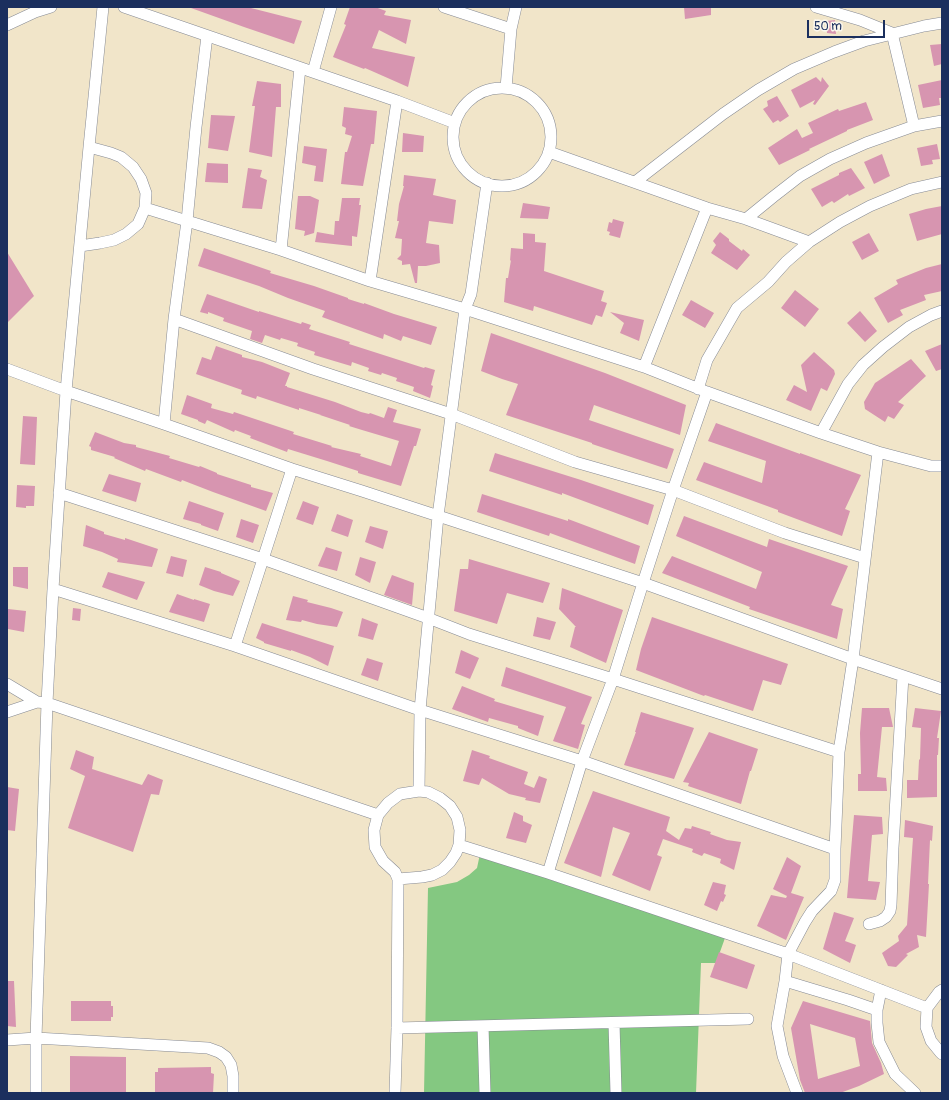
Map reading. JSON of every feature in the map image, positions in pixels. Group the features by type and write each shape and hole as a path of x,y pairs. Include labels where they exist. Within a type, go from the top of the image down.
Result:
{"street":[{"path":"7,25 35,12 51,7"},
{"path":"36,1093 42,703 53,589 66,391 103,7"},
{"path":"124,7 398,101 455,123"},
{"path":"313,72 331,7"},
{"path":"444,7 511,29"},
{"path":"506,88 511,29 516,7"},
{"path":"816,7 860,20 892,34"},
{"path":"635,182 723,114 758,90 794,69 864,41 942,23"},
{"path":"892,34 914,126"},
{"path":"164,424 174,319 187,221 196,126 207,36"},
{"path":"281,250 300,68"},
{"path":"506,88 529,96 540,106 548,119 551,133 549,152 544,162 533,174 520,182 505,185 487,183 475,177 463,167 456,153 453,138 455,123 460,111 468,102 477,94 488,90 506,88"},
{"path":"370,281 398,101"},
{"path":"746,219 800,176 830,159 866,143 914,126 942,121"},
{"path":"80,246 114,240 126,234 138,224 145,208 146,193 141,179 133,167 121,158 110,153 89,147"},
{"path":"549,152 707,208 746,219 809,242"},
{"path":"548,873 582,762 613,678 673,490 703,390 707,360 737,308 768,282 786,262 809,242 840,222 870,206 911,190 942,182"},
{"path":"419,791 420,710 438,516 465,309 472,294 487,183"},
{"path":"145,208 281,250 370,281 465,309 644,367 821,433 878,452 937,466 942,476"},
{"path":"644,367 707,208"},
{"path":"821,433 848,384 863,365 909,327 942,311"},
{"path":"174,319 312,369 451,414 575,462 673,490 785,533 865,558"},
{"path":"7,369 66,391 292,469 362,490 643,583 853,659 942,689"},
{"path":"797,1093 783,1056 777,1026 785,982 788,954 805,922 812,911 831,891 835,880 839,752 853,659 878,452"},
{"path":"235,646 292,469"},
{"path":"60,493 263,559 469,634 613,678 839,752"},
{"path":"53,589 235,646 420,710 582,762 835,849"},
{"path":"869,924 880,921 886,917 890,912 891,905 893,841 903,676"},
{"path":"7,684 42,703 378,815"},
{"path":"7,712 42,703"},
{"path":"395,1093 398,1028 398,879 395,872 383,861 375,847 374,830 378,815 388,803 400,794 419,791 428,792 440,798 450,806 457,817 460,830 459,845 450,862 442,870 432,875 398,879"},
{"path":"459,845 548,873 788,954 927,1008"},
{"path":"785,982 877,1010"},
{"path":"881,990 877,1010 879,1042 895,1074 915,1093"},
{"path":"942,990 927,1008 926,1027 931,1041 942,1054"},
{"path":"398,1028 748,1019"},
{"path":"614,1023 616,1093"},
{"path":"483,1026 484,1093"},
{"path":"7,1040 36,1038 208,1048 219,1052 226,1057 231,1065 233,1076 233,1093"}],"green space":[{"path":"480,854 725,938 716,963 701,963 696,1093 424,1093 428,888 457,882 469,875 477,868"}],"building":[{"path":"247,7 302,21 294,44 191,8"},
{"path":"350,7 375,7 386,11 384,15 411,20 406,44 379,30 372,48 415,57 408,87 365,68 364,69 333,57 346,25 344,24"},
{"path":"684,7 711,7 711,15 685,19"},
{"path":"835,20 836,34 827,33 827,21"},
{"path":"942,44 942,64 934,66 930,45"},
{"path":"816,77 821,82 822,77 829,86 815,105 813,104 815,100 800,108 791,90"},
{"path":"942,80 942,98 939,98 940,105 923,108 918,85"},
{"path":"257,81 281,84 281,107 276,107 272,157 249,152 255,106 252,106"},
{"path":"777,96 789,116 780,122 778,120 773,123 763,109 768,106 767,101"},
{"path":"866,102 873,120 847,130 779,165 768,148 797,129 802,138 813,133 808,123 838,109 839,111"},
{"path":"344,107 377,111 374,144 371,144 363,186 341,184 345,152 347,152 352,136 345,134 346,128 342,126"},
{"path":"211,115 235,116 228,151 208,148"},
{"path":"403,133 424,136 423,152 402,152"},
{"path":"937,144 940,159 932,160 933,164 921,166 917,148"},
{"path":"304,146 327,149 323,182 314,181 316,166 302,163"},
{"path":"882,154 890,176 874,184 864,162"},
{"path":"207,163 228,164 228,183 205,182"},
{"path":"248,168 262,170 260,177 267,180 262,209 242,208"},
{"path":"851,168 865,188 849,196 848,194 834,203 832,201 822,207 811,189"},
{"path":"404,175 436,179 433,195 456,200 453,224 429,221 426,243 439,245 440,263 418,266 417,283 415,283 410,264 402,265 402,261 397,259 401,255 402,239 395,238 399,221 397,221 399,204 404,186"},
{"path":"298,196 310,196 319,200 314,233 304,236 305,231 295,229"},
{"path":"342,198 360,198 359,205 361,205 357,237 352,236 352,246 315,242 317,232 334,235 335,221 339,221"},
{"path":"523,203 550,207 548,219 520,218"},
{"path":"942,206 942,234 917,241 909,214"},
{"path":"613,219 624,222 620,238 609,235 610,232 607,231 609,222 612,223"},
{"path":"720,232 742,251 743,249 750,255 737,270 711,253 716,245 713,241"},
{"path":"523,233 535,234 535,242 546,243 544,271 604,291 601,301 607,303 602,317 596,315 592,325 534,306 533,311 504,302 506,278 508,278 511,260 510,261 511,248 523,249"},
{"path":"869,233 879,251 862,260 852,242"},
{"path":"204,248 271,271 270,273 437,327 431,345 403,336 401,341 384,334 383,339 322,317 325,311 259,286 198,266"},
{"path":"7,252 34,296 7,323"},
{"path":"942,264 942,291 924,295 926,300 900,310 903,315 888,323 874,298 898,284 896,280 926,268"},
{"path":"795,290 819,309 805,327 781,308"},
{"path":"207,294 259,312 301,324 302,322 311,325 309,329 350,342 349,344 424,368 435,370 431,385 433,386 430,398 413,391 414,387 396,381 397,378 382,373 381,375 368,371 369,368 352,362 351,366 314,355 315,352 297,346 298,343 281,338 280,340 265,335 262,343 250,339 252,331 223,321 224,318 208,312 208,314 200,312"},
{"path":"691,300 714,313 705,328 682,315"},
{"path":"860,311 877,331 865,342 847,323"},
{"path":"610,312 644,320 639,341 620,333 624,323"},
{"path":"491,333 605,373 686,405 680,435 594,405 589,420 674,449 667,469 506,415 518,384 481,371"},
{"path":"942,344 942,369 936,371 925,351"},
{"path":"216,346 242,355 242,357 262,362 290,373 285,386 287,387 361,412 370,413 384,418 388,407 397,410 393,422 421,429 401,486 288,449 287,452 250,438 251,436 235,430 234,432 207,420 205,424 181,414 187,395 212,404 211,408 233,414 234,412 294,432 293,434 332,446 331,447 361,454 360,456 391,466 399,441 349,426 350,425 299,408 299,410 257,396 256,399 241,394 242,390 196,374 202,357 211,360"},
{"path":"814,352 834,370 835,374 827,391 821,388 811,411 786,400 794,385 807,392 801,365"},
{"path":"911,359 926,376 898,402 904,405 894,419 888,416 885,422 865,409 864,402 875,383"},
{"path":"23,416 37,417 35,465 20,464"},
{"path":"716,423 861,475 845,509 850,511 842,536 778,512 778,510 696,480 704,462 762,483 766,461 708,441"},
{"path":"95,432 124,443 136,445 136,447 170,456 169,458 199,467 200,466 217,474 251,485 251,487 273,493 266,511 182,480 181,482 146,469 145,471 114,458 115,457 91,450 91,447 89,446"},
{"path":"495,453 654,505 648,525 562,493 562,495 489,471"},
{"path":"109,474 141,483 136,502 102,491"},
{"path":"17,485 35,486 34,506 26,506 26,508 16,507"},
{"path":"482,494 568,521 568,519 640,546 635,564 550,533 549,536 477,512"},
{"path":"189,501 224,513 218,531 183,519"},
{"path":"303,501 319,507 313,525 296,519"},
{"path":"337,514 353,520 348,537 331,531"},
{"path":"684,516 767,547 769,539 848,566 831,605 843,609 837,639 749,609 750,607 662,573 672,556 756,589 762,572 676,536"},
{"path":"241,519 259,525 253,543 236,537"},
{"path":"86,525 104,532 104,534 125,540 125,538 158,549 152,567 117,562 118,559 83,546"},
{"path":"370,526 388,531 383,549 365,542"},
{"path":"326,547 342,552 337,571 318,566"},
{"path":"171,556 187,560 183,577 166,573"},
{"path":"360,557 376,562 370,583 355,575"},
{"path":"469,559 550,583 543,603 507,593 497,624 454,611 460,569 468,569"},
{"path":"13,567 28,567 28,589 13,586"},
{"path":"205,567 221,572 240,581 233,596 199,585"},
{"path":"108,572 145,582 137,600 102,587"},
{"path":"392,575 414,583 412,605 384,595"},
{"path":"562,588 623,610 606,663 570,647 576,627 559,609"},
{"path":"177,594 210,604 204,622 169,612"},
{"path":"293,596 308,600 307,602 343,612 337,627 302,620 301,622 286,620"},
{"path":"73,608 81,609 80,621 72,620"},
{"path":"8,609 26,611 24,632 8,629"},
{"path":"537,617 556,622 550,640 533,636"},
{"path":"652,617 788,664 781,685 763,680 753,711 705,695 704,696 636,670 641,649"},
{"path":"362,618 378,624 373,640 358,636"},
{"path":"262,623 334,646 328,666 310,657 264,643 256,638"},
{"path":"461,650 479,658 470,679 455,673"},
{"path":"367,658 383,663 378,681 361,675"},
{"path":"506,667 592,697 581,724 585,725 578,749 553,741 566,707 501,686"},
{"path":"462,686 495,699 494,701 544,716 538,736 518,728 518,726 489,718 488,722 452,709"},
{"path":"862,708 889,708 893,727 882,727 877,777 886,778 887,791 858,791 858,774 861,774 860,733"},
{"path":"915,708 941,711 937,738 939,738 937,755 937,797 907,798 907,780 918,780 920,759 921,728 912,727"},
{"path":"641,712 694,728 674,779 624,765 636,732"},
{"path":"709,732 758,749 741,804 688,786 689,783 683,782"},
{"path":"76,750 94,757 92,769 142,785 148,774 163,780 159,795 151,794 133,852 68,828 85,776 70,769"},
{"path":"472,750 490,756 489,758 528,772 524,784 534,788 539,776 547,779 540,803 525,800 526,798 509,794 482,778 479,785 463,781"},
{"path":"7,787 19,789 15,831 7,830"},
{"path":"593,791 670,817 666,831 679,840 685,828 691,829 692,826 711,832 710,834 727,840 741,842 734,870 720,863 721,859 704,853 702,856 692,852 693,849 663,839 657,855 662,857 650,891 612,875 630,833 613,827 601,877 564,863"},
{"path":"514,812 523,816 523,821 532,825 526,843 506,838"},
{"path":"854,815 882,817 883,834 872,835 868,881 880,882 876,900 847,898"},
{"path":"905,820 933,826 932,841 930,840 926,937 917,935 919,947 906,954 908,955 896,967 888,966 882,953 899,941 898,936 907,925 913,838 904,837"},
{"path":"787,857 801,866 791,893 804,897 786,940 757,926 771,895 786,898 787,896 773,889"},
{"path":"713,882 726,885 724,894 726,895 723,902 721,901 717,911 704,905"},
{"path":"834,912 854,918 845,941 856,945 850,963 823,949"},
{"path":"719,952 755,965 747,989 710,977"},
{"path":"7,981 14,981 16,1027 7,1026"},
{"path":"71,1001 111,1001 111,1006 113,1006 113,1017 111,1017 111,1021 71,1021"},
{"path":"803,1001 870,1021 872,1043 884,1074 840,1093 805,1093 800,1080 791,1028","holes":["810,1024 855,1038 860,1066 818,1079"]},
{"path":"70,1056 126,1057 126,1093 70,1093"},
{"path":"211,1067 211,1073 214,1074 213,1093 155,1093 155,1072 158,1072 158,1068"}]}
